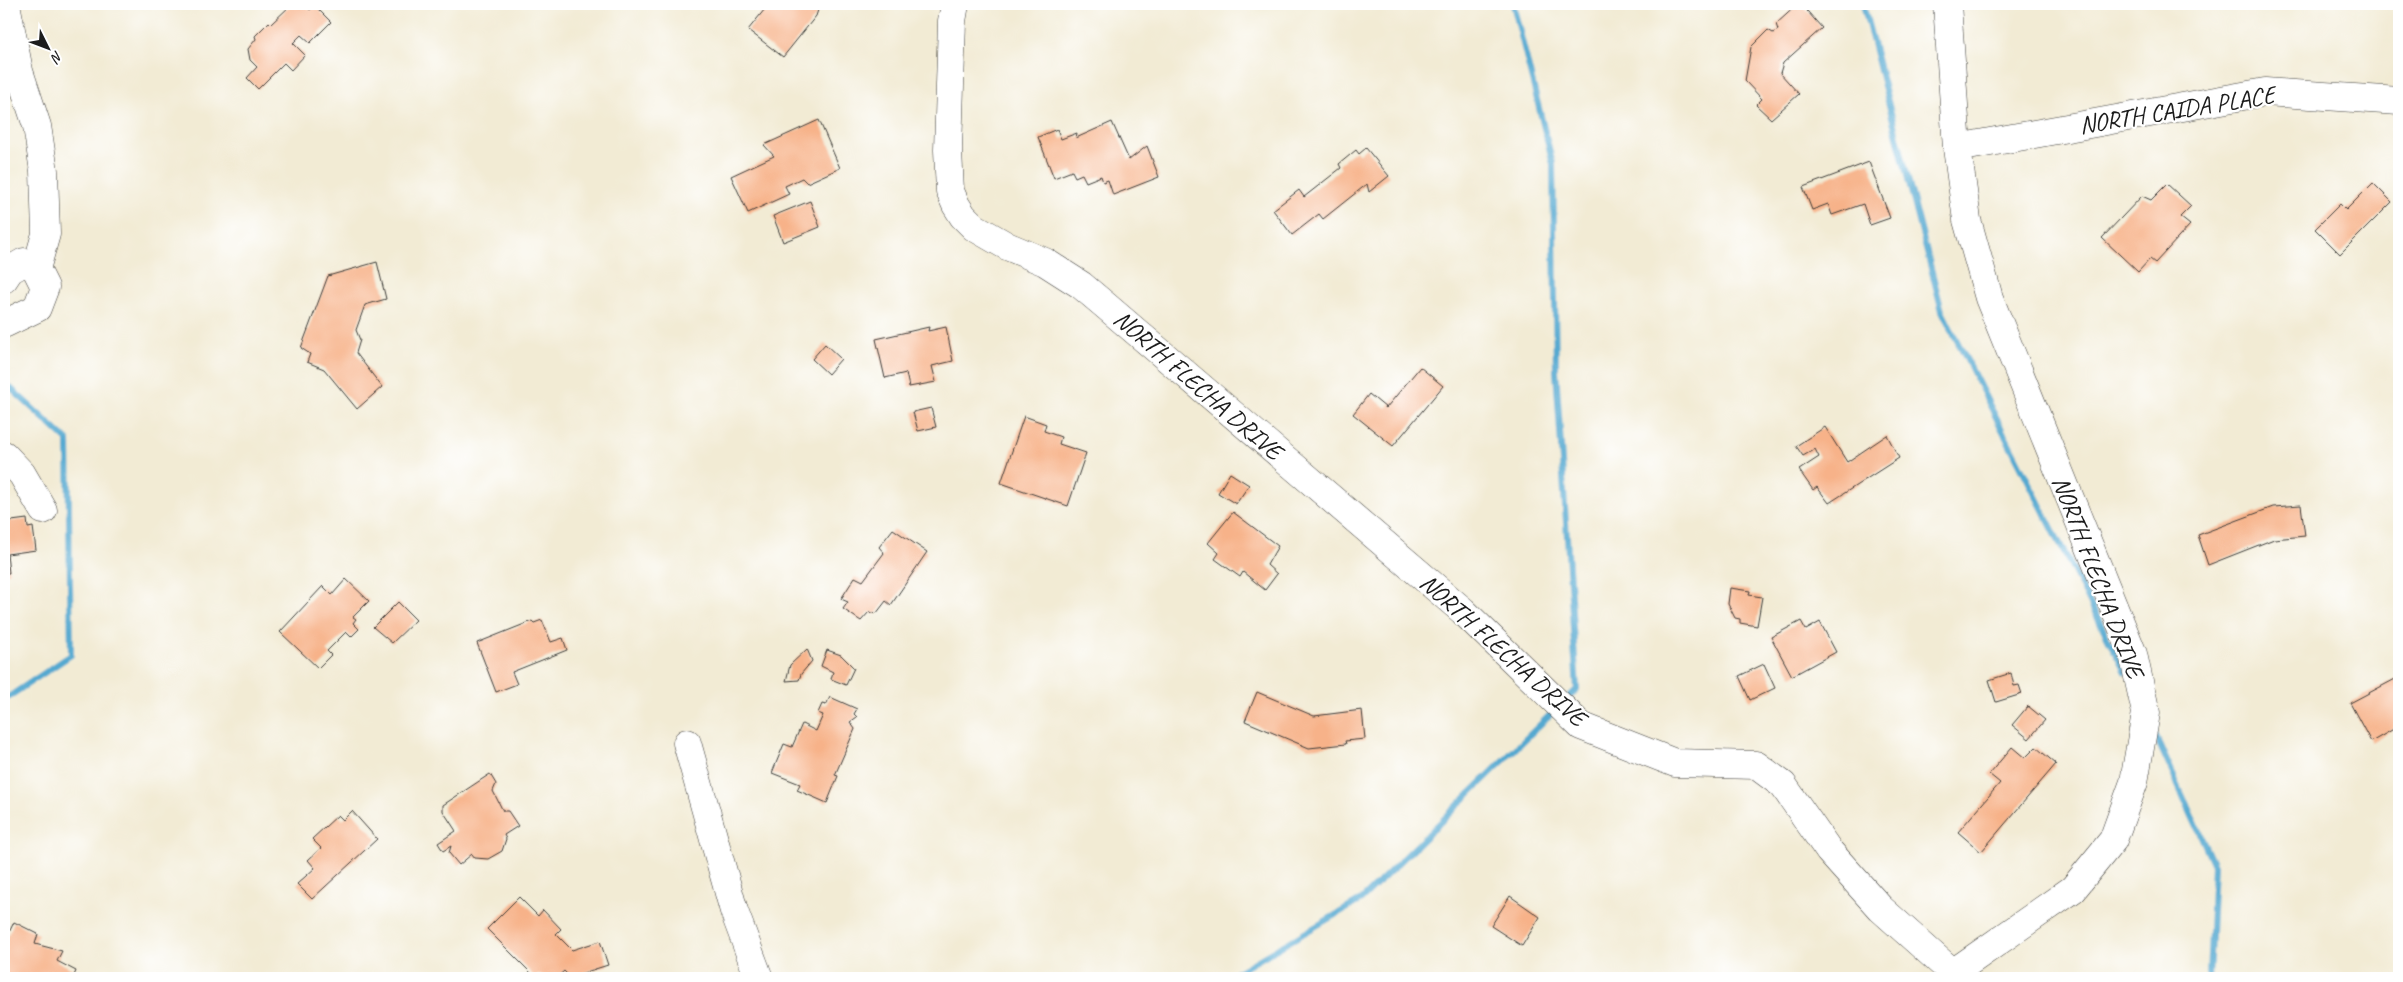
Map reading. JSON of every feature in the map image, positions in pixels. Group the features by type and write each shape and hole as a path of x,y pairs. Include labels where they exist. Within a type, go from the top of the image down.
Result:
{"street":[{"path":"6,4 19,71 37,126 44,171 46,234 36,269"},
{"name":"NORTH FLECHA DRIVE","path":"955,4 952,21 948,150 950,191 963,216 989,237 1045,262 1087,290 1463,611 1581,726 1675,763 1756,765 1783,785 1835,858 1880,908 1953,976 2073,890 2113,840 2134,782 2146,713 2133,654 1989,298 1967,220 1957,148 1946,4"},
{"name":"NORTH CAIDA PLACE","path":"1957,148 2265,92 2399,101"},
{"path":"4,279 10,270 24,262 34,265 44,287 37,308 4,324"},
{"path":"4,455 22,474 43,510"},
{"path":"687,743 734,911 758,978"}],"building":[{"path":"292,4 304,4 310,10 314,5 331,22 310,43 301,35 293,43 305,55 291,70 284,63 258,89 247,78 257,67 250,60 248,49 256,39 255,36"},
{"path":"769,4 820,4 816,16 783,57 748,30"},
{"path":"1798,4 1801,4 1822,28 1783,63 1780,73 1799,94 1771,119 1756,105 1762,99 1745,81 1751,47 1768,30 1773,33 1778,30 1776,24"},
{"path":"819,120 840,168 807,183 802,178 785,186 789,194 748,213 731,176 774,156 764,145"},
{"path":"1112,122 1129,160 1147,146 1159,177 1113,195 1108,180 1103,182 1101,176 1086,182 1082,174 1075,177 1072,171 1054,178 1038,137 1057,129 1061,139 1077,133 1076,138"},
{"path":"1366,148 1389,176 1369,192 1367,184 1323,219 1319,214 1292,235 1273,210 1299,190 1304,197 1341,168 1339,164 1356,150 1359,154"},
{"path":"1869,162 1890,218 1870,225 1863,204 1832,215 1828,204 1812,210 1803,187"},
{"path":"2373,183 2392,202 2340,254 2315,229 2340,204 2346,210"},
{"path":"2167,184 2191,206 2180,217 2190,225 2155,263 2150,259 2138,272 2102,238 2142,196 2151,200"},
{"path":"810,201 820,227 783,242 773,216"},
{"path":"377,262 386,299 365,305 356,330 360,340 356,353 382,387 357,409 324,369 307,362 310,354 301,348 328,276"},
{"path":"929,327 928,331 946,327 953,361 932,366 936,382 909,387 906,373 885,378 876,339"},
{"path":"825,344 841,359 828,374 812,359"},
{"path":"1420,367 1443,386 1393,446 1353,414 1369,394 1386,408"},
{"path":"931,408 936,427 918,431 913,412"},
{"path":"1024,416 1046,424 1044,431 1061,437 1059,444 1086,453 1068,506 1001,483"},
{"path":"1825,427 1847,462 1887,435 1899,458 1829,503 1817,487 1813,490 1799,470 1819,457 1815,449 1803,456 1796,446"},
{"path":"1230,473 1249,485 1236,504 1218,493"},
{"path":"2301,505 2305,536 2274,539 2208,565 2198,535 2273,507"},
{"path":"1233,512 1278,546 1267,565 1277,574 1265,590 1243,572 1240,577 1215,559 1219,553 1208,543"},
{"path":"27,519 28,528 33,527 36,550 7,554 9,573 4,573 4,522"},
{"path":"893,529 927,552 891,605 886,601 876,614 869,612 861,621 843,609 848,602 841,599 855,577 863,581 884,553 879,547"},
{"path":"346,579 369,601 353,617 356,619 353,623 359,629 351,637 346,632 327,651 331,655 318,668 280,632 323,586 332,595"},
{"path":"1730,588 1750,591 1749,595 1762,597 1757,626 1740,623 1740,619 1735,618 1728,604"},
{"path":"398,602 416,620 392,643 373,627"},
{"path":"542,620 551,642 563,638 567,650 512,672 517,684 496,692 477,643 532,621 534,623"},
{"path":"1801,621 1806,630 1820,622 1836,652 1792,676 1771,637"},
{"path":"807,649 812,661 801,674 799,680 786,681 790,665"},
{"path":"827,650 841,655 854,668 846,685 831,679 833,672 821,666"},
{"path":"1764,664 1775,688 1750,700 1739,676"},
{"path":"2011,673 2014,686 2019,685 2022,694 1996,702 1989,680"},
{"path":"2399,677 2399,726 2371,742 2350,703"},
{"path":"1257,692 1314,716 1362,710 1365,739 1345,741 1346,744 1309,748 1245,721"},
{"path":"830,697 857,709 854,714 857,717 850,722 855,729 835,775 838,776 827,803 797,790 800,784 772,773 784,744 792,747 802,724 816,731 823,715 818,713 822,704 826,705"},
{"path":"2028,706 2045,720 2029,739 2012,725"},
{"path":"2012,747 2025,758 2036,747 2056,764 1981,852 1958,832 2000,783 1989,774"},
{"path":"490,774 496,784 493,791 503,811 508,811 518,826 504,835 506,839 502,851 488,859 475,858 472,854 459,865 449,853 451,846 443,851 438,843 456,831 443,811 443,805"},
{"path":"352,811 377,839 312,899 297,884 315,868 308,860 321,848 312,839 338,815 343,820"},
{"path":"1510,896 1540,917 1522,946 1491,926"},
{"path":"519,897 538,916 543,910 561,929 556,934 572,950 600,941 608,965 570,977 564,971 556,978 546,978 538,974 535,977 487,929"},
{"path":"14,922 38,934 35,944 62,951 57,961 76,971 73,978 4,978 4,943"}],"waterway":[{"path":"1513,4 1553,164 1556,370 1577,689 1564,702"},
{"path":"1863,4 1942,311 2125,672"},
{"path":"4,382 68,441 71,655 4,700"},
{"path":"1227,978 1361,900 1555,710"},
{"path":"2152,728 2214,865 2209,978"}]}
